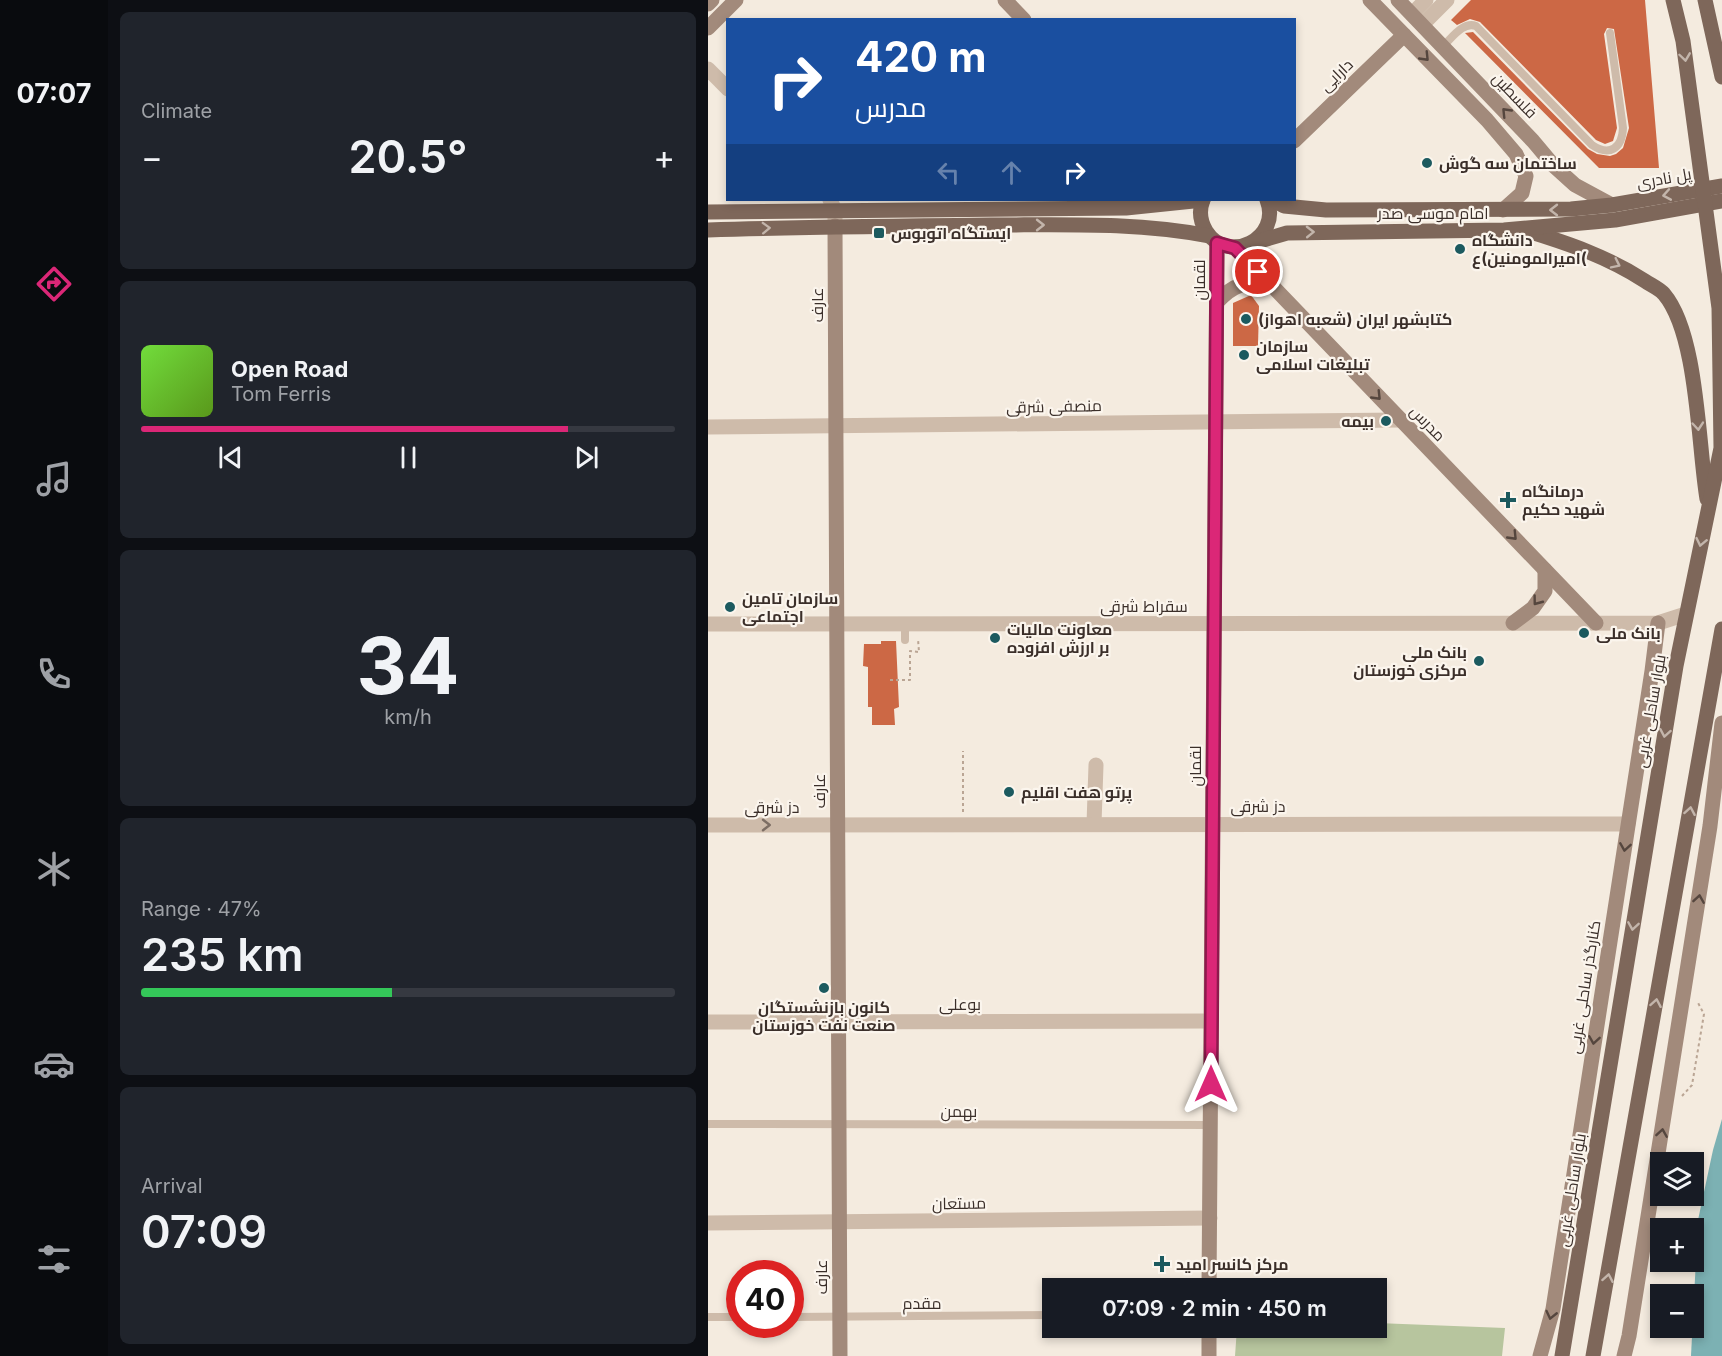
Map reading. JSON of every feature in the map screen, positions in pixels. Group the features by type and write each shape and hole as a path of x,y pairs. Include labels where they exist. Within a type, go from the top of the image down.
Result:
{"main road":[{"name":"بلوار ساحلی غربی","path":"1562,1356 1641,872 1686,614 1721,448 1719,308 1683,41 1673,0"},
{"path":"1705,0 1722,77"},
{"name":"پل نادری","path":"1613,212 1722,186"},
{"path":"708,212 832,205 1126,208 1193,201"},
{"path":"1203,201 1200,216 1203,227 1213,240"},
{"path":"1252,243 1267,227 1270,216 1267,201"},
{"name":"امام موسی صدر","path":"1275,201 1284,206 1326,210 1571,209 1613,212"},
{"name":"پل نادری","path":"1613,212 1722,201"},
{"name":"امام موسی صدر","path":"1235,248 1287,232 1522,229 1613,212"},
{"path":"708,230 835,226 1126,225 1180,230 1235,248"},
{"path":"1522,229 1584,249 1628,270 1664,293 1681,324 1694,387 1708,507"},
{"path":"1593,1356 1722,629"}],"street":[{"path":"708,4 712,0"},
{"path":"708,28 736,0"},
{"path":"1005,0 1022,18"},
{"path":"1370,0 1487,120 1516,154 1526,176 1522,193 1503,210"},
{"name":"فلسطین","path":"1398,0 1533,141 1554,166 1575,185 1613,212"},
{"path":"1417,19 1426,0"},
{"path":"1417,19 1447,0"},
{"name":"دارایی","path":"1296,139 1404,35"},
{"path":"708,69 726,87"},
{"path":"1516,154 1522,157 1528,156 1533,152 1533,141"},
{"path":"832,205 835,226"},
{"name":"عارف","path":"835,226 840,1356"},
{"name":"لقمان","path":"1209,1278 1217,302 1213,240"},
{"name":"مدرس","path":"1235,248 1596,623"},
{"path":"1217,302 1227,291 1240,285 1255,282 1269,285"},
{"name":"منصفی شرقی","path":"708,427 1401,420"},
{"path":"1513,623 1533,608 1545,591 1545,570"},
{"name":"سقراط شرقی","path":"708,624 1658,623 1686,614"},
{"name":"کنارگذر ساحلی غربی","path":"1540,1356 1552,1309 1658,623"},
{"path":"1624,1356 1710,826 1722,723"},
{"path":"1094,824 1096,765"},
{"name":"دز شرقی","path":"708,825 1628,824"},
{"name":"بوعلی","path":"708,1022 1211,1022"},
{"name":"مستعان","path":"708,1223 1210,1218"},
{"path":"1557,1276 1580,1242"},
{"path":"1209,1338 1209,1356"}],"lane":[{"path":"1443,46 1465,26 1471,24 1476,26 1592,145 1600,151 1608,151 1619,144 1623,138 1610,33"},
{"path":"905,640 911,624"},
{"name":"بهمن","path":"708,1124 1210,1125"},
{"name":"مقدم","path":"804,1317 1042,1315"},
{"path":"708,1317 726,1317"}],"path":[{"path":"890,680 910,680 910,651 919,652 911,624"},
{"path":"962,824 963,751"}],"green space":[{"path":"1387,1323 1505,1328 1502,1356 1235,1356 1236,1338 1387,1338"}],"water":[{"path":"1722,1119 1722,1356 1691,1356 1692,1338 1704,1338 1704,1284 1695,1284 1695,1272 1704,1272 1704,1218 1698,1218 1701,1206 1704,1206 1704,1192"}],"building":[{"path":"1471,0 1645,0 1659,168 1599,168 1465,33 1473,32 1588,149 1597,154 1610,156 1623,148 1629,128 1614,29 1607,28 1604,34 1617,128 1613,141 1605,144 1596,140 1480,22 1470,19 1457,25 1451,20"},
{"path":"1251,295 1259,306 1258,346 1233,346 1233,303"},
{"path":"881,641 896,641 899,707 894,709 895,725 872,725 872,707 868,707 868,667 863,666 864,644 881,644"}],"place":[{"name":"ساختمان سه گوش","path":"1427,163"},
{"name":"ایستگاه اتوبوس","path":"879,233"},
{"name":"دانشگاه امیرالمومنین)ع(","path":"1460,249"},
{"name":"کتابشهر ایران (شعبه اهواز)","path":"1246,319"},
{"name":"سازمان تبلیغات اسلامی","path":"1244,355"},
{"name":"بیمه","path":"1386,421"},
{"name":"درمانگاه شهید حکیم","path":"1508,500"},
{"name":"سازمان تامین اجتماعی","path":"730,607"},
{"name":"بانک ملی","path":"1584,633"},
{"name":"معاونت مالیات بر ارزش افزوده","path":"995,638"},
{"name":"بانک ملی مرکزی خوزستان","path":"1479,661"},
{"name":"پرتو هفت اقلیم","path":"1009,792"},
{"name":"کانون بازنشستگان صنعت نفت خوزستان","path":"824,988"},
{"name":"مرکز کانسر امید","path":"1162,1264"}],"route":[{"path":"1211,1084 1217,243 1235,248 1258,272"}]}
